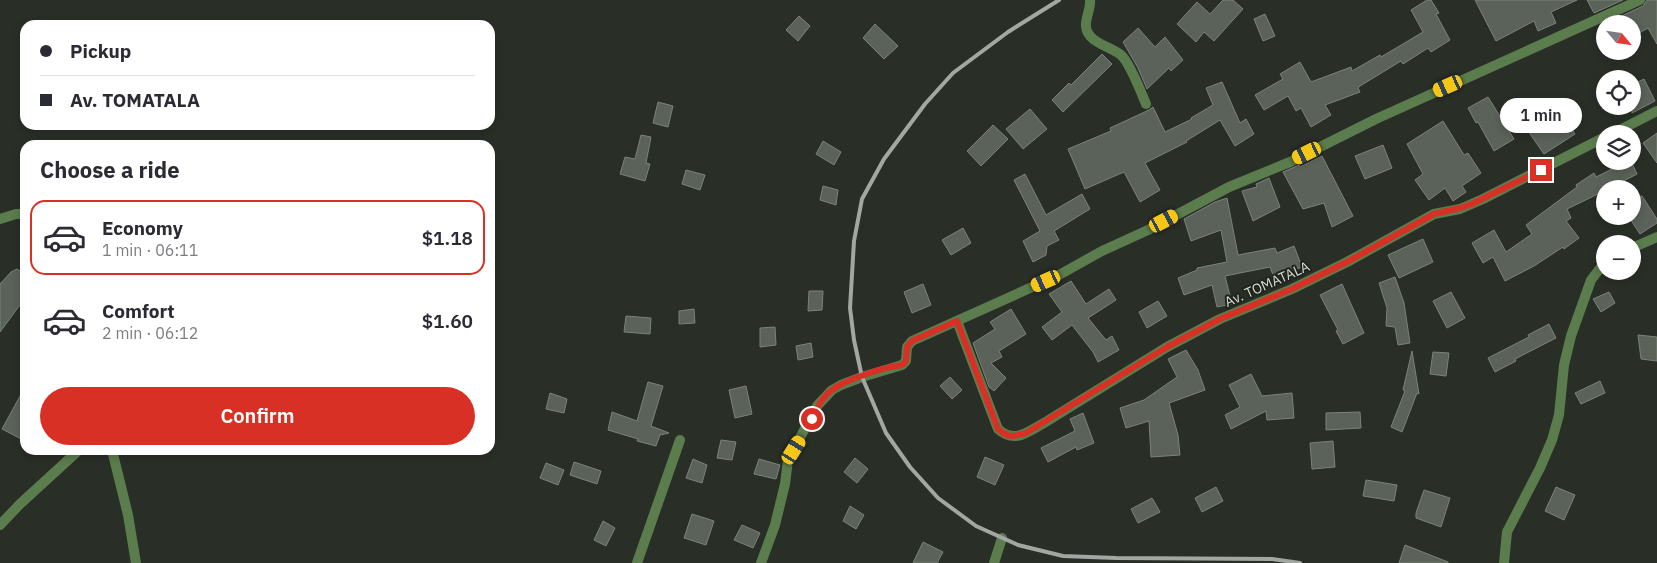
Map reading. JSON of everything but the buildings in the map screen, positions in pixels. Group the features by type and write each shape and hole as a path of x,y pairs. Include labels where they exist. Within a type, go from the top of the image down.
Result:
{"street":[{"path":"1090,0 1091,6 1086,26 1090,37 1122,56 1138,84 1146,104"},
{"path":"761,563 775,525 785,484 788,460 818,406 832,390 862,377 902,365 906,361 907,347 912,341 1059,275 1102,251 1148,230 1229,187 1290,162 1382,116 1640,0"},
{"path":"1630,125 1657,111"},
{"name":"Av. TOMATALA","path":"957,321 998,429 1006,436 1013,437 1026,433 1044,423 1167,347 1220,319 1292,289 1347,262 1434,214 1460,208 1490,196 1596,142"},
{"path":"0,219 20,214"},
{"path":"1641,244 1657,237"},
{"path":"1504,563 1507,532 1540,468 1552,440 1559,416 1564,364 1576,320 1591,280 1596,274"},
{"path":"637,563 680,440"},
{"path":"0,525 74,455"},
{"path":"113,455 128,515 136,563"},
{"path":"994,563 1002,538"}],"railway":[{"path":"1059,0 1008,32 953,73 925,104 884,159 862,199 854,241 850,308 854,340 862,377 886,433 910,467 938,498 976,526 1018,545 1063,556 1272,559 1300,563"}],"route":[{"path":"812,419 824,397 832,390 862,377 902,365 906,361 909,343 957,321 998,429 1006,436 1013,437 1026,433 1167,347 1220,319 1292,289 1347,262 1434,214 1472,204 1541,170"}]}
